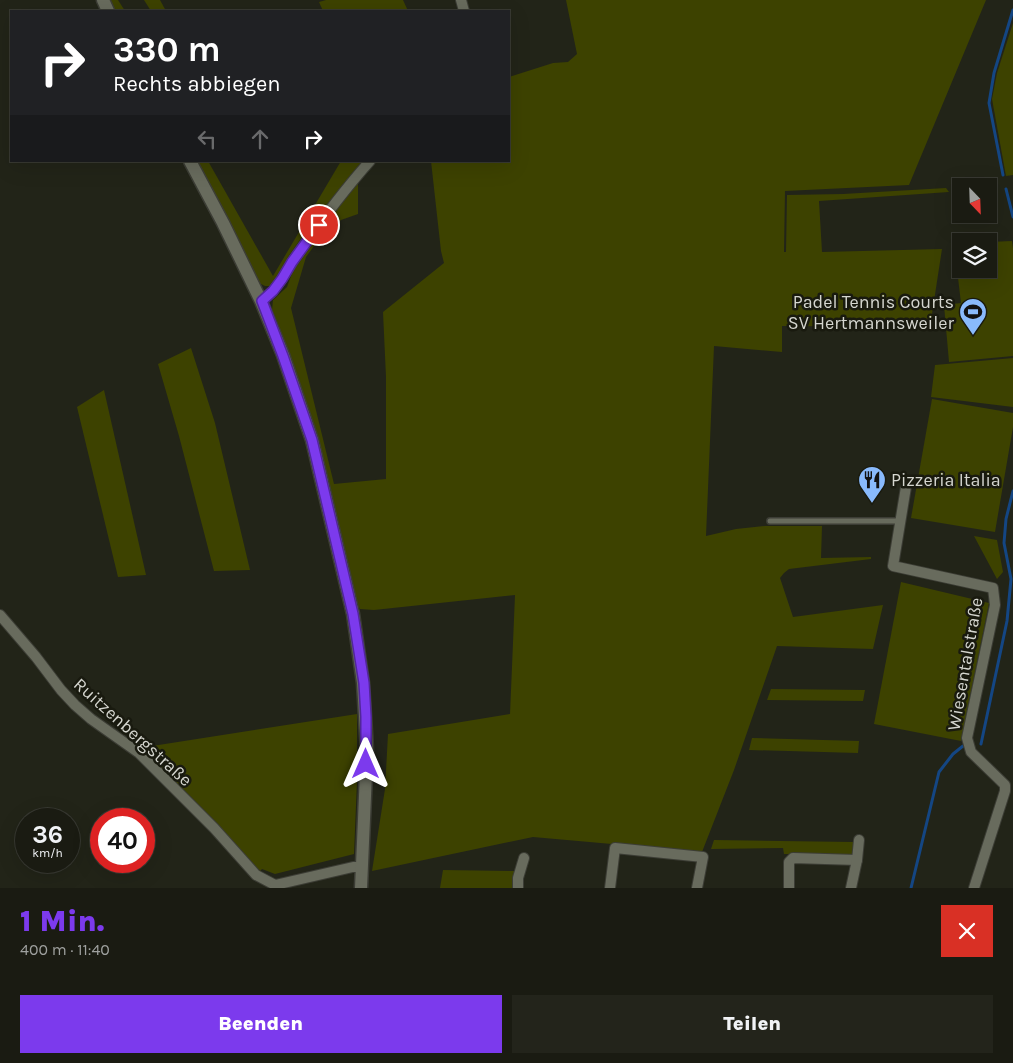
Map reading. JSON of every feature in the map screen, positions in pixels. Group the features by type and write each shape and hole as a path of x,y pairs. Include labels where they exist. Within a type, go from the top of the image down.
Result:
{"street":[{"path":"191,162 262,301 283,356 312,440 353,614 364,683 367,750 361,888"},
{"path":"262,301 273,291 315,230 369,162"},
{"path":"901,521 906,487"},
{"name":"Wiesentalstraße","path":"901,521 893,566 993,588 995,605 967,738 971,752 1005,785 1005,791 974,888"},
{"name":"Ruitzenbergstraße","path":"0,616 75,705 139,753 214,828 256,875 275,886"},
{"path":"851,888 859,840"},
{"path":"610,888 616,848 703,857 697,888"},
{"path":"518,888 518,878 524,858"},
{"path":"789,888 788,862 793,858 857,860"},
{"path":"275,886 353,867 361,867"}],"lane":[{"path":"770,521 901,521"}],"green space":[{"path":"110,0 118,0 124,10 115,10"},
{"path":"144,0 160,0 165,10 150,10"},
{"path":"326,0 403,0 408,10 323,10 319,2"},
{"path":"566,0 986,0 909,185 785,191 784,252 786,252 787,195 946,188 949,192 819,201 822,252 942,249 930,327 782,326 782,352 714,346 706,536 736,529 765,526 822,526 821,558 871,557 871,559 789,569 780,578 793,617 883,605 873,649 777,646 734,770 702,852 533,837 372,871 385,789 388,734 510,714 515,595 374,610 360,609 353,597 300,386 272,310 273,300 287,287 297,259 358,179 358,214 341,220 322,235 306,257 291,308 334,484 386,479 386,377 383,312 444,263 431,162 510,162 510,77 553,63 568,62 577,54"},
{"path":"1013,23 1013,175 1006,176 992,99 997,73"},
{"path":"196,162 209,162 273,276 340,162 362,162 308,229 288,257 271,286 259,283"},
{"path":"1012,241 1013,248 1013,356 949,362 944,305 961,303 958,278 997,278 997,242"},
{"path":"191,348 215,423 250,570 214,571 158,364"},
{"path":"1013,358 1013,407 931,397 935,365"},
{"path":"104,390 146,575 118,577 77,407"},
{"path":"932,399 1013,413 1013,427 995,532 911,518"},
{"path":"974,536 997,540 1003,572 997,579"},
{"path":"901,582 989,603 961,741 874,724"},
{"path":"771,689 865,690 863,701 767,700"},
{"path":"357,714 354,854 275,874 262,869 256,875 133,749"},
{"path":"752,738 859,741 858,753 749,750"},
{"path":"714,840 854,842 853,855 784,854 783,848 711,849"},
{"path":"443,870 514,871 514,888 440,888"}],"waterway":[{"path":"1003,175 989,103 994,73 1013,10"},
{"path":"1006,189 1013,217"},
{"path":"981,744 1007,621 1011,579 1004,543 1006,519 1013,491"},
{"path":"911,888 939,772 953,754 963,746"}],"place":[{"name":"Padel Tennis Courts SV Hertmannsweiler","path":"973,336"},
{"name":"Pizzeria Italia","path":"872,504"}],"route":[{"path":"319,225 273,291 262,301 312,440 353,614 364,683 366,764"}]}
